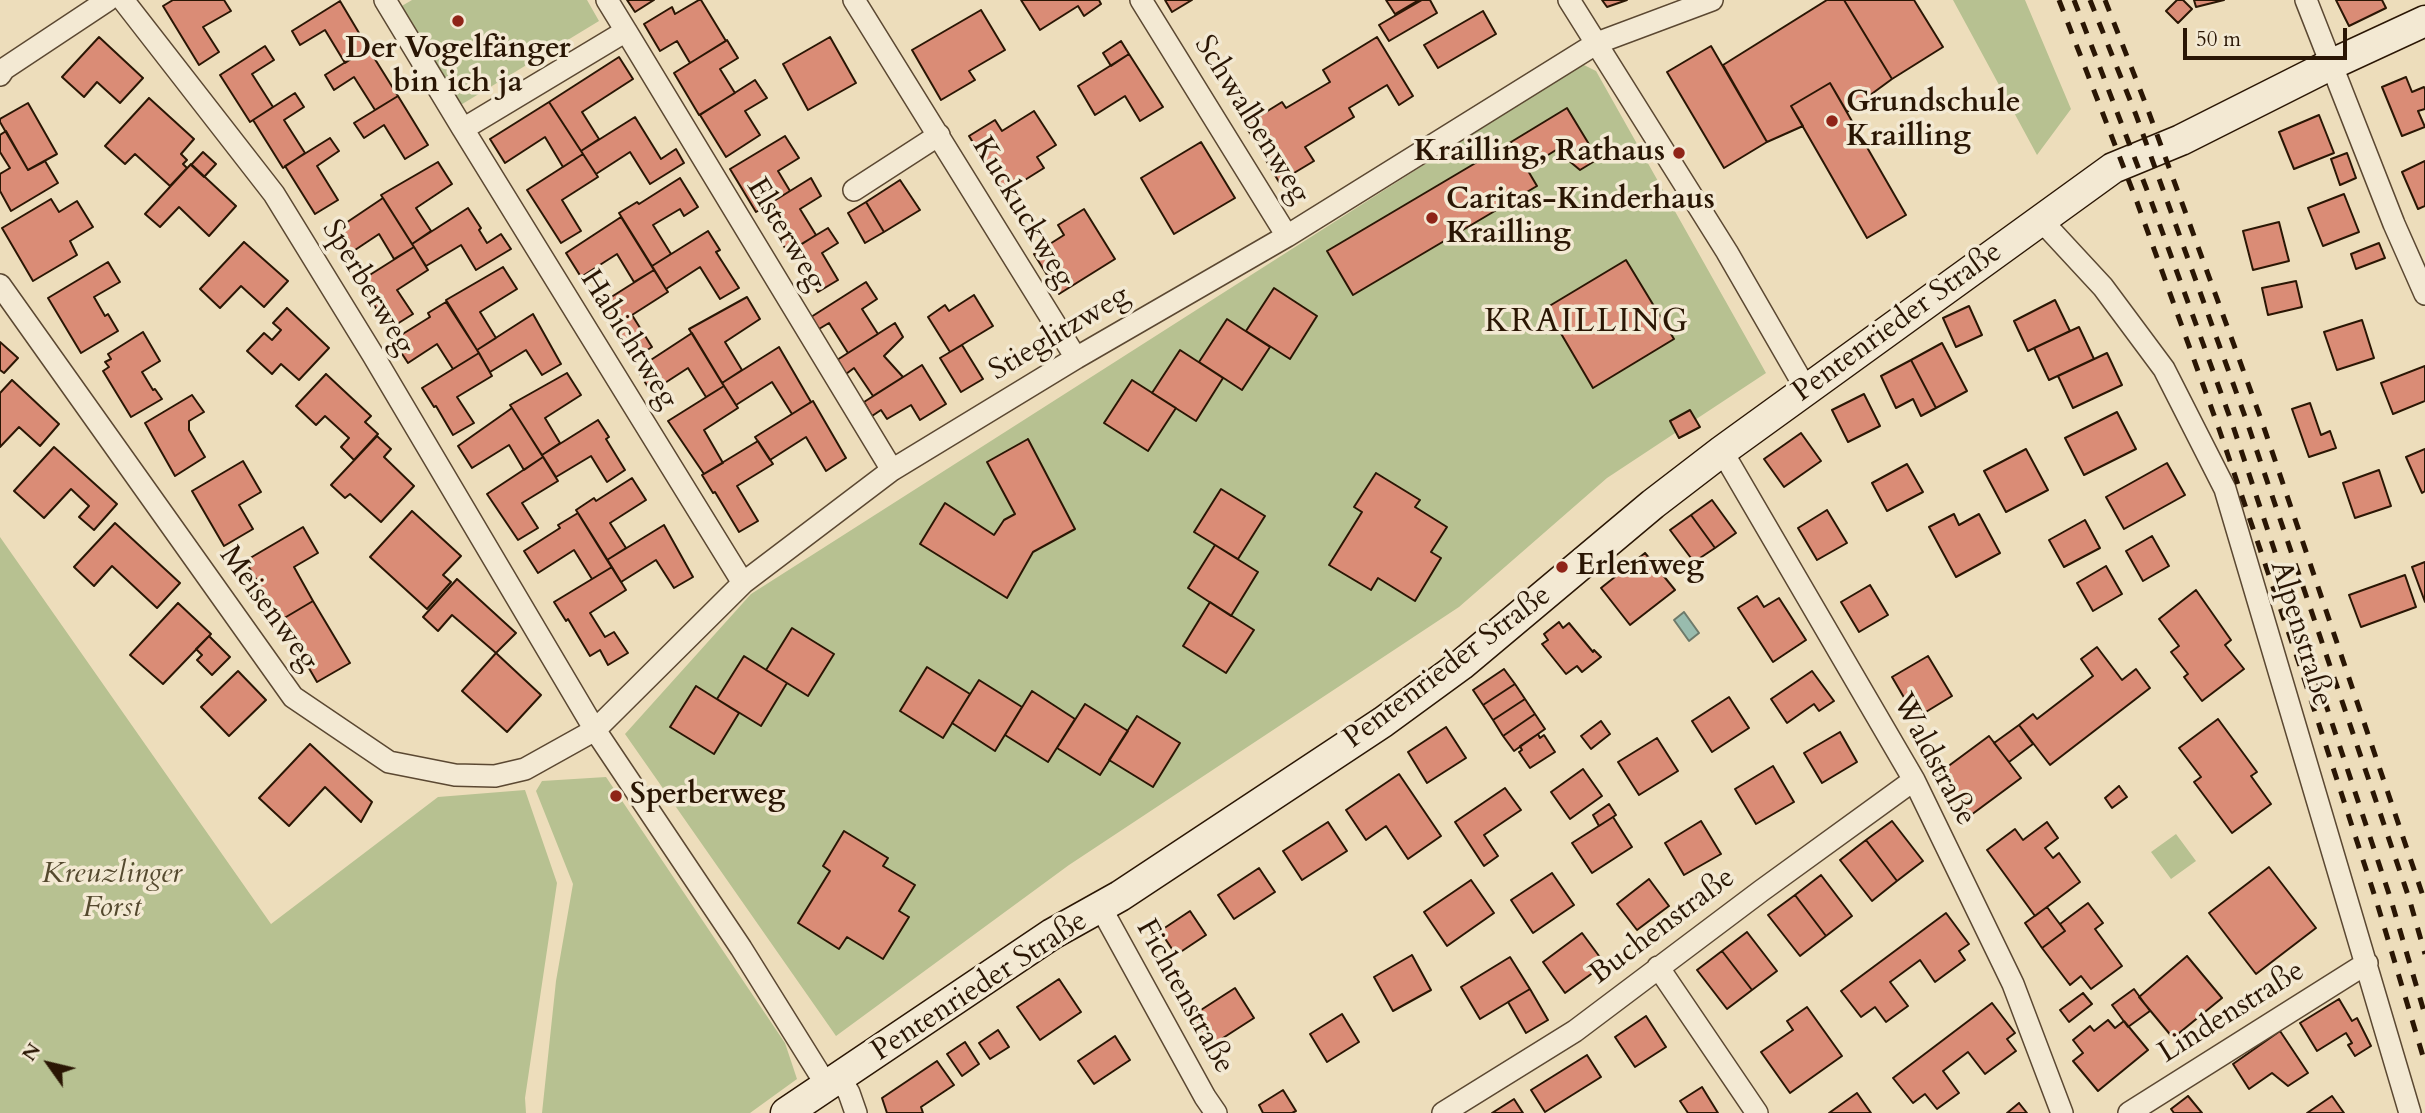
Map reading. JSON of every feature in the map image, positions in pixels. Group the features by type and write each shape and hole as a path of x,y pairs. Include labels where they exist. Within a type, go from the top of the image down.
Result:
{"street":[{"path":"0,75 4,69 108,0"},
{"name":"Sperberweg","path":"123,0 274,194 373,355 594,730 833,1082 849,1093 856,1113"},
{"name":"Habichtweg","path":"385,0 743,583"},
{"name":"Elsterweg","path":"607,0 892,470"},
{"name":"Kuckuckweg","path":"854,0 1076,358"},
{"name":"Schwalbenweg","path":"1141,0 1287,236"},
{"path":"1569,0 1727,252 1806,389"},
{"name":"Stieglitzweg","path":"594,730 743,583 892,470 1076,358 1287,236 1597,43 1712,0"},
{"path":"2306,0 2394,224 2425,295"},
{"name":"Pentenrieder Straße","path":"786,1113 1052,934 1101,908 1383,722 1461,665 1653,504 1722,451 2113,168 2181,140 2425,21"},
{"path":"463,130 626,31"},
{"name":"Kuckuckweg","path":"854,190 939,135"},
{"name":"Alpenstraße","path":"2040,219 2103,287 2164,369 2225,489 2410,1113"},
{"name":"Meisenweg","path":"0,285 293,697 388,762 455,775 495,776 525,769 594,730"},
{"name":"Waldstraße","path":"1722,451 1914,780 2013,984 2062,1113"},
{"name":"Buchenstraße","path":"1443,1113 1575,1031 1914,780"},
{"name":"Fichtenstraße","path":"1101,908 1216,1113"},
{"name":"Lindenstraße","path":"2129,1113 2367,963"},
{"path":"1658,967 1757,1113"}],"green space":[{"path":"412,0 587,0 599,21 459,106 400,7"},
{"path":"1953,0 2025,0 2071,109 2037,155"},
{"path":"1582,64 1596,71 1766,373 1607,478 1459,607 1069,865 836,1036 625,734 751,594"},
{"name":"Kreuzlinger Forst","path":"0,537 271,924 438,797 525,790 557,883 525,1098 526,1113 0,1113"},
{"path":"606,777 785,1043 797,1079 750,1113 542,1113 556,981 573,884 536,791 542,781"},
{"path":"2176,834 2196,861 2171,879 2151,852"}],"shaded area":[{"path":"1684,612 1699,633 1689,641 1674,620"}],"building":[{"path":"173,0 224,0 231,11 203,27 219,52 199,65 163,6"},
{"path":"627,0 654,0 635,12"},
{"path":"699,0 726,41 690,63 677,41 660,51 644,24 672,7 675,14"},
{"path":"1021,0 1099,0 1101,4 1084,16 1078,6 1040,30"},
{"path":"1165,0 1192,0 1172,12"},
{"path":"1386,0 1419,0 1395,14"},
{"path":"1422,0 1430,0 1437,13 1389,41 1379,25"},
{"path":"1602,0 1627,0 1607,7"},
{"path":"1827,0 1844,0 1892,79 1847,112 1830,83 1791,106 1803,126 1767,142 1723,65"},
{"path":"1844,0 1914,0 1943,47 1892,79"},
{"path":"2177,0 2183,0 2192,9 2178,23 2166,11"},
{"path":"2194,0 2224,0 2196,7"},
{"path":"2336,0 2382,0 2386,8 2349,26"},
{"path":"340,1 368,48 345,63 325,30 300,45 292,31"},
{"path":"981,10 1005,50 969,71 975,80 941,100 912,50"},
{"path":"1483,11 1496,34 1438,68 1424,45"},
{"path":"99,37 143,78 120,103 97,82 84,97 62,77"},
{"path":"830,37 856,83 808,110 783,64"},
{"path":"1377,37 1413,96 1399,105 1387,85 1349,108 1354,117 1305,147 1314,161 1279,182 1245,125 1282,102 1286,108 1330,82 1323,70"},
{"path":"727,40 738,58 720,69 735,93 699,115 674,73"},
{"path":"1121,41 1129,54 1111,66 1103,53"},
{"path":"265,46 274,60 252,74 273,107 250,122 220,75"},
{"path":"1711,46 1767,142 1724,168 1667,72"},
{"path":"368,48 398,96 375,110 354,77 334,90 325,75"},
{"path":"1129,54 1163,107 1140,121 1125,96 1095,115 1078,86"},
{"path":"619,57 633,79 582,112 599,139 581,151 549,102"},
{"path":"2406,77 2412,92 2424,87 2425,89 2425,109 2418,111 2425,127 2402,136 2382,87"},
{"path":"755,80 767,98 745,111 760,135 726,157 700,115"},
{"path":"1830,83 1906,215 1867,238 1791,106"},
{"path":"295,93 304,107 284,120 305,153 283,168 253,120"},
{"path":"398,96 428,145 405,159 384,125 364,138 354,123"},
{"path":"149,98 194,139 181,154 187,160 183,164 187,168 170,186 135,154 125,164 105,146"},
{"path":"549,102 583,154 563,167 545,137 505,163 490,139"},
{"path":"28,103 57,154 28,170 0,119"},
{"path":"1567,108 1598,159 1580,170 1556,150 1527,168 1511,142"},
{"path":"1034,111 1056,145 1037,157 1044,168 1004,193 969,136 995,120 1002,131"},
{"path":"2319,115 2334,153 2294,169 2279,132"},
{"path":"635,117 661,159 676,149 684,163 650,184 630,152 596,174 581,151"},
{"path":"6,131 28,170 45,161 58,183 11,211 0,191 0,174 10,168 0,152 0,135"},
{"path":"785,136 799,158 778,171 790,191 756,212 730,169"},
{"path":"330,138 339,151 317,166 338,200 315,214 285,166"},
{"path":"1201,142 1235,198 1174,234 1141,178"},
{"name":"Caritas-Kinderhaus Krailling","path":"1511,142 1537,186 1353,295 1327,251"},
{"path":"203,152 216,164 204,177 191,165"},
{"path":"2347,153 2356,178 2340,185 2331,159"},
{"path":"583,154 598,177 562,200 581,231 561,243 527,190"},
{"path":"2425,161 2425,206 2418,209 2402,172"},
{"path":"438,162 452,184 416,208 431,231 412,244 381,195"},
{"path":"191,164 236,206 209,236 179,207 160,227 145,214"},
{"path":"680,178 698,207 684,216 680,209 653,225 671,254 652,266 619,213 637,202 639,204"},
{"path":"811,178 821,196 800,209 816,235 788,253 761,209"},
{"path":"900,180 920,210 884,232 866,202"},
{"path":"2344,194 2359,232 2323,246 2308,208"},
{"path":"383,198 414,247 394,259 379,234 343,258 328,235"},
{"path":"51,199 59,212 77,201 93,227 70,241 77,255 33,281 2,228"},
{"path":"866,202 884,232 865,243 848,213"},
{"path":"468,208 487,243 501,234 511,249 476,270 461,245 426,266 412,244"},
{"path":"1084,209 1115,259 1059,294 1034,254 1064,235 1058,225"},
{"path":"621,217 654,270 634,282 617,254 581,277 566,253"},
{"path":"2279,222 2289,261 2253,270 2243,231"},
{"path":"828,228 838,243 822,253 838,280 818,292 793,249"},
{"path":"708,231 720,250 716,252 739,288 720,299 700,267 666,289 652,266"},
{"path":"244,242 288,281 264,307 241,286 220,308 200,289"},
{"path":"2379,243 2385,258 2356,269 2351,254"},
{"path":"414,247 428,270 397,290 413,314 389,329 357,283"},
{"path":"1626,260 1674,339 1593,388 1546,308"},
{"path":"108,262 120,282 94,297 118,331 81,353 48,298"},
{"path":"503,267 517,289 480,312 496,338 477,350 446,300"},
{"path":"654,270 668,292 632,315 652,347 633,359 597,306"},
{"path":"2296,281 2302,307 2268,315 2262,288"},
{"path":"866,282 877,299 862,309 878,334 848,353 829,323 819,329 811,317"},
{"path":"1274,288 1317,316 1290,359 1246,331"},
{"path":"974,295 993,326 950,352 928,317 945,305 949,311"},
{"path":"747,297 760,319 725,342 742,370 722,383 689,329"},
{"path":"2055,300 2070,331 2028,351 2014,321"},
{"path":"446,302 479,353 453,369 437,344 408,363 393,340 430,317 428,313"},
{"path":"1969,306 1982,335 1956,347 1943,318"},
{"path":"287,308 329,348 299,380 281,364 272,374 247,351 264,333 272,340 281,330 273,323"},
{"path":"533,314 561,364 542,375 526,350 490,372 477,350"},
{"path":"1227,319 1270,347 1242,390 1199,362"},
{"path":"2362,320 2374,358 2337,370 2324,332"},
{"path":"895,323 903,337 884,356 903,377 873,396 854,368 846,374 837,360"},
{"path":"2079,327 2094,359 2049,380 2034,348"},
{"path":"143,332 160,361 142,372 162,399 131,417 103,371 109,367 105,362 111,359 108,354"},
{"path":"692,333 724,386 706,397 688,368 651,392 637,369"},
{"path":"0,342 18,358 4,373 0,370"},
{"path":"1942,343 1967,391 1936,408 1911,360"},
{"path":"962,345 983,379 961,392 940,358"},
{"path":"779,347 811,402 792,414 772,382 736,405 722,383"},
{"path":"1180,350 1223,378 1196,421 1152,393"},
{"path":"479,353 492,376 457,397 474,423 453,435 422,388"},
{"path":"2107,353 2122,385 2073,408 2058,376"},
{"path":"1911,360 1936,408 1921,416 1913,399 1896,408 1881,376"},
{"path":"922,365 946,404 920,420 911,405 887,419 881,410 872,416 864,402"},
{"path":"2425,366 2425,401 2393,414 2381,383"},
{"path":"567,373 581,395 545,418 560,443 542,455 510,405"},
{"path":"326,374 371,416 365,422 378,434 354,460 341,447 349,438 325,416 316,425 296,406"},
{"path":"12,380 59,424 40,446 19,427 0,447 0,393"},
{"path":"1132,380 1176,408 1148,451 1104,423"},
{"path":"724,386 738,408 704,430 723,463 704,474 668,421"},
{"path":"1864,394 1880,426 1848,442 1832,410"},
{"path":"192,395 204,412 189,421 189,430 205,457 175,476 145,423"},
{"path":"813,401 846,458 826,471 806,437 770,460 755,437"},
{"path":"2310,403 2321,435 2330,431 2336,448 2309,457 2292,409"},
{"path":"512,408 543,457 524,470 509,445 472,468 458,446"},
{"path":"1690,410 1700,427 1679,438 1670,421"},
{"path":"2117,412 2136,449 2084,475 2065,438"},
{"path":"598,420 625,470 607,482 591,456 556,477 542,455"},
{"path":"1801,433 1821,461 1784,487 1764,459"},
{"path":"377,436 391,449 384,457 414,486 381,522 350,494 345,498 331,485"},
{"path":"1028,439 1075,529 1033,552 1007,598 920,544 945,503 994,535 1004,520 1015,514 987,462"},
{"path":"758,441 773,464 737,486 758,521 739,532 702,475"},
{"path":"54,447 117,504 94,530 79,517 89,506 71,489 44,518 14,491"},
{"path":"2026,449 2048,490 2006,512 1984,471"},
{"path":"2425,449 2425,491 2422,493 2406,457"},
{"path":"543,457 558,481 522,503 538,528 518,540 487,494"},
{"path":"243,461 261,492 239,505 253,529 224,546 192,491"},
{"path":"2167,463 2185,495 2124,529 2106,497"},
{"path":"1907,464 1923,492 1887,511 1872,483"},
{"path":"2379,470 2391,506 2355,518 2343,483"},
{"path":"1376,473 1420,500 1415,507 1447,527 1431,552 1441,558 1415,601 1378,578 1371,590 1329,565 1362,512 1354,507"},
{"path":"632,478 646,500 610,523 626,548 607,560 576,510 594,498 596,501"},
{"path":"1221,489 1265,516 1238,559 1194,532"},
{"path":"1712,500 1736,533 1715,548 1691,515"},
{"path":"1827,510 1847,543 1817,560 1798,528"},
{"path":"412,511 461,556 443,575 451,582 427,609 370,557"},
{"path":"578,513 612,567 592,579 574,550 538,573 524,551"},
{"path":"1954,514 1959,525 1979,514 2000,553 1956,577 1929,527"},
{"path":"1691,515 1715,548 1694,562 1670,530"},
{"path":"2085,520 2100,548 2064,567 2049,540"},
{"path":"115,523 180,583 157,608 112,566 94,586 74,567"},
{"path":"664,525 693,577 674,588 656,560 621,582 607,560"},
{"path":"303,527 318,553 294,567 313,601 281,620 245,561"},
{"path":"2152,536 2169,566 2143,581 2126,551"},
{"path":"1215,545 1258,572 1231,616 1188,588"},
{"path":"1645,553 1675,590 1630,625 1601,588"},
{"path":"2425,562 2425,602 2412,567"},
{"path":"2106,566 2122,594 2093,611 2077,583"},
{"path":"612,567 626,590 590,613 605,637 614,632 628,653 608,665 600,650 590,656 568,619 566,621 554,602"},
{"path":"2405,575 2416,607 2361,627 2349,595"},
{"path":"457,579 516,633 496,653 452,615 438,631 423,617"},
{"path":"1870,585 1888,615 1859,632 1841,602"},
{"path":"2196,590 2231,640 2225,645 2244,669 2202,701 2184,677 2188,674 2171,652 2179,646 2159,619"},
{"path":"1757,596 1764,607 1779,598 1806,640 1773,662 1738,608"},
{"path":"313,601 350,663 317,682 281,620"},
{"path":"1210,602 1254,630 1226,673 1183,646"},
{"path":"178,603 211,634 163,684 130,655"},
{"path":"1559,622 1563,628 1569,623 1593,652 1594,650 1601,657 1582,672 1577,666 1566,674 1542,644 1548,640 1544,634"},
{"path":"792,628 834,654 808,696 766,670"},
{"path":"209,636 230,657 212,675 197,660 202,655 196,649"},
{"path":"2097,647 2122,680 2136,669 2150,688 2050,765 2019,725 2033,714 2037,719 2093,676 2081,659"},
{"path":"496,653 541,695 507,732 462,691"},
{"path":"744,656 787,683 761,726 717,699"},
{"path":"1928,656 1952,696 1916,718 1892,677"},
{"path":"927,667 970,694 943,738 900,711"},
{"path":"1504,669 1515,684 1483,705 1473,690"},
{"path":"238,671 266,700 229,736 201,707"},
{"path":"1812,671 1834,701 1819,711 1814,704 1787,723 1771,699"},
{"path":"979,680 1022,707 995,751 952,723"},
{"path":"1515,684 1525,699 1493,720 1483,705"},
{"path":"696,686 739,713 714,754 670,727"},
{"path":"1032,691 1075,719 1048,762 1005,735"},
{"path":"1729,697 1749,728 1712,752 1692,721"},
{"path":"1525,699 1535,714 1503,736 1493,720"},
{"path":"1085,704 1128,731 1100,775 1057,748"},
{"path":"1535,714 1545,729 1514,751 1503,736"},
{"path":"1137,716 1180,743 1153,787 1109,760"},
{"path":"2218,719 2257,772 2251,776 2271,804 2232,833 2194,782 2201,777 2179,748"},
{"path":"1601,721 1610,734 1591,749 1581,736"},
{"path":"2019,725 2033,744 2009,762 1994,743"},
{"path":"1446,727 1466,758 1427,783 1408,752"},
{"path":"1840,732 1857,762 1822,783 1804,753"},
{"path":"1538,734 1540,738 1544,735 1555,752 1530,768 1519,752 1522,750 1520,746"},
{"path":"1989,736 2021,778 1971,815 1939,773"},
{"path":"1657,738 1678,771 1639,795 1618,762"},
{"path":"310,744 372,802 361,822 325,787 289,826 259,798"},
{"path":"1773,766 1794,802 1756,824 1735,789"},
{"path":"1583,769 1602,796 1570,819 1551,792"},
{"path":"1399,774 1441,836 1408,859 1386,826 1366,840 1346,810"},
{"path":"2119,786 2127,797 2112,808 2105,798"},
{"path":"1505,788 1521,810 1484,835 1498,856 1484,866 1455,822"},
{"path":"1609,804 1616,815 1599,826 1593,815"},
{"path":"1613,817 1632,847 1592,873 1572,843"},
{"path":"1701,821 1721,854 1684,875 1665,843"},
{"path":"1892,821 1923,861 1897,881 1866,840"},
{"path":"1328,822 1347,851 1302,880 1283,851"},
{"path":"2047,822 2058,838 2045,848 2053,858 2059,853 2080,882 2035,916 1987,850 2015,829 2023,840"},
{"path":"844,831 888,858 883,866 915,885 899,911 909,917 883,959 847,937 839,949 798,923 830,871 823,866"},
{"path":"1866,840 1897,881 1872,901 1840,860"},
{"path":"2269,867 2316,928 2256,974 2209,913"},
{"path":"1259,868 1275,892 1234,919 1218,895"},
{"path":"1552,873 1574,905 1533,933 1511,900"},
{"path":"1821,875 1852,916 1826,936 1795,895"},
{"path":"1649,879 1669,906 1637,930 1617,904"},
{"path":"1471,880 1494,913 1447,946 1424,912"},
{"path":"1795,895 1826,936 1800,956 1768,915"},
{"path":"2088,903 2103,923 2095,929 2122,966 2091,989 2081,976 2070,985 2042,948 2065,931 2060,924"},
{"path":"2047,907 2065,931 2042,948 2025,923"},
{"path":"1190,911 1206,935 1176,955 1160,931"},
{"path":"1946,913 1969,944 1959,951 1965,960 1935,982 1920,960 1890,982 1908,1006 1886,1022 1875,1007 1861,1017 1841,991"},
{"path":"1747,932 1777,971 1752,990 1722,951"},
{"path":"1582,933 1605,964 1565,993 1543,962"},
{"path":"1722,951 1752,990 1727,1009 1697,970"},
{"path":"1412,955 1431,990 1393,1011 1374,977"},
{"path":"2187,956 2222,998 2173,1038 2139,997"},
{"path":"1510,957 1530,989 1480,1019 1461,987"},
{"path":"1059,979 1081,1012 1040,1040 1017,1007"},
{"path":"1235,988 1254,1018 1209,1047 1190,1017"},
{"path":"1530,989 1548,1020 1526,1033 1508,1002"},
{"path":"2134,989 2150,1011 2128,1027 2112,1005"},
{"path":"2083,993 2092,1004 2069,1022 2060,1010"},
{"path":"2339,999 2352,1021 2357,1018 2371,1046 2355,1056 2348,1045 2352,1043 2346,1033 2317,1051 2300,1023"},
{"path":"1992,1003 2015,1033 2007,1039 2016,1051 1985,1074 1968,1052 1943,1071 1959,1093 1937,1109 1925,1094 1913,1103 1893,1078"},
{"path":"1807,1007 1842,1056 1790,1093 1761,1052 1793,1030 1787,1021"},
{"path":"1342,1014 1359,1042 1327,1062 1310,1034"},
{"path":"1646,1016 1666,1047 1635,1067 1615,1037"},
{"path":"2108,1020 2115,1028 2124,1021 2148,1050 2098,1091 2073,1061 2083,1053 2073,1040 2090,1026 2094,1031"},
{"path":"998,1030 1009,1047 990,1059 979,1043"},
{"path":"2280,1031 2308,1073 2288,1086 2272,1073 2249,1089 2233,1064"},
{"path":"1115,1036 1130,1060 1094,1084 1078,1061"},
{"path":"965,1042 979,1064 962,1076 947,1054"},
{"path":"1587,1055 1601,1077 1545,1112 1531,1090"},
{"path":"937,1061 954,1085 921,1107 923,1113 887,1113 882,1098"},
{"path":"1702,1087 1718,1113 1688,1113 1680,1101"},
{"path":"1283,1090 1296,1111 1263,1113 1259,1105"},
{"path":"1857,1093 1871,1113 1829,1113"},
{"path":"2188,1096 2202,1113 2174,1113 2171,1109"},
{"path":"2332,1096 2344,1113 2307,1113"},
{"path":"1514,1099 1523,1113 1492,1113"},
{"path":"2019,1103 2027,1113 2007,1113"}],"railway":[{"path":"2059,0 2137,202 2219,429 2300,666 2377,903 2425,1063"},
{"path":"2074,0 2233,426 2391,900 2425,1015"},
{"path":"2090,0 2136,115 2247,422 2409,898 2425,954"},
{"path":"2105,0 2261,419 2425,902"}],"place":[{"name":"Der Vogelfänger bin ich ja","path":"458,21"},
{"name":"Grundschule Krailling","path":"1832,121"},
{"name":"Krailling, Rathaus","path":"1679,153"},
{"name":"Caritas-Kinderhaus Krailling","path":"1432,218"},
{"name":"Erlenweg","path":"1562,567"},
{"name":"Sperberweg","path":"616,796"}],"district":[{"name":"KRAILLING","path":"1587,323"}]}
